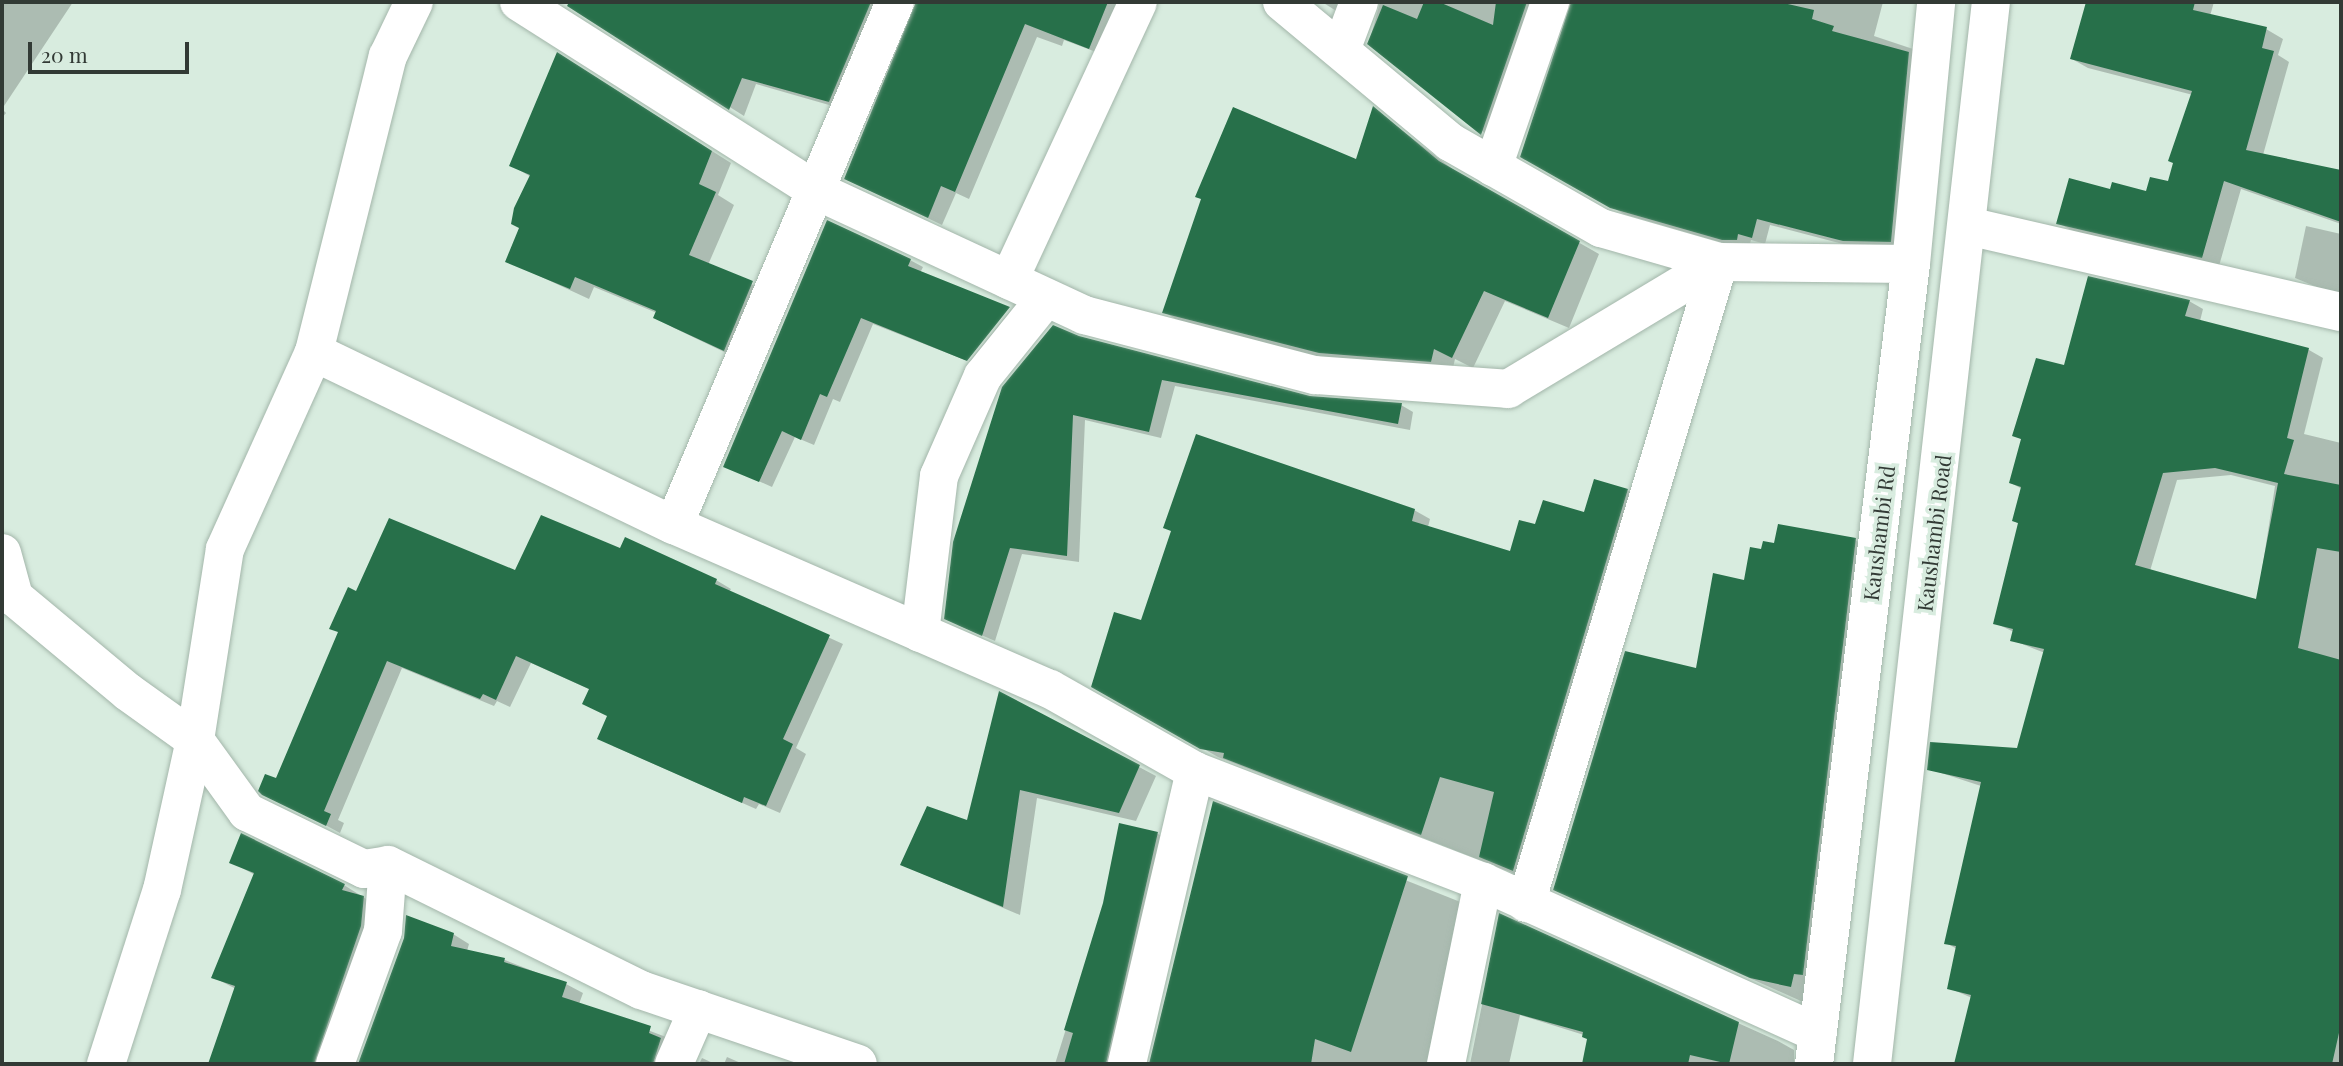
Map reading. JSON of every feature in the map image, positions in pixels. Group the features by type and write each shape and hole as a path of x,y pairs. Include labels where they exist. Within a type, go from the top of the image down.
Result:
{"street":[{"path":"106,1064 162,890 195,740 225,549 314,352 388,56 414,2"},
{"path":"520,2 815,190 1084,315 1315,375 1508,388 1719,262"},
{"path":"674,524 895,2"},
{"path":"1009,280 1138,2"},
{"path":"1282,2 1450,142 1601,228 1719,262 1911,264"},
{"path":"1341,50 1359,2"},
{"path":"1493,167 1550,2"},
{"name":"Kaushambi Rd","path":"1816,1049 1911,264 1936,2"},
{"name":"Kaushambi Road","path":"1872,1064 1992,2"},
{"path":"1968,226 2341,312"},
{"path":"1526,903 1719,262"},
{"path":"920,633 939,475 983,376 1046,298"},
{"path":"314,352 674,524 1051,689 1195,771 1483,882 1816,1049"},
{"path":"2,553 15,597 128,692 195,740 247,812 364,869 388,865 641,990 858,1064"},
{"path":"1127,1064 1195,771"},
{"path":"335,1064 383,931 388,865"},
{"path":"1446,1064 1483,882"},
{"path":"674,1064 698,1009"}],"building":[{"path":"569,2 871,2 829,102 742,78 729,110 567,6"},
{"path":"916,2 1108,2 1089,49 1025,24 955,192 941,186 928,218 844,179"},
{"path":"1424,2 1439,2 1493,25 1496,2 1527,2 1481,135 1367,44 1383,5 1417,19"},
{"path":"1571,2 1779,2 1814,10 1812,19 1834,26 1832,31 1909,52 1891,242 1843,241 1757,219 1752,238 1738,234 1737,240 1722,240 1610,208 1520,157"},
{"path":"2086,2 2195,2 2193,10 2267,27 2262,48 2274,51 2246,150 2341,170 2341,222 2224,181 2202,258 2056,224 2069,178 2110,189 2112,182 2146,191 2150,177 2168,181 2173,163 2168,161 2192,91 2070,59"},
{"path":"557,52 712,151 699,184 716,192 689,255 753,281 724,351 653,318 656,311 575,277 570,289 505,262 519,228 511,224 514,208 530,175 509,166"},
{"path":"1373,106 1439,161 1580,241 1548,318 1484,291 1452,358 1434,349 1431,362 1319,353 1162,313 1201,199 1195,197 1233,107 1356,159"},
{"path":"827,220 911,259 908,266 1010,307 967,361 861,318 827,397 820,394 801,440 782,431 759,482 723,467"},
{"path":"2088,276 2190,300 2185,316 2309,348 2287,438 2294,440 2284,474 2341,485 2341,552 2317,548 2298,648 2341,660 2341,1024 2332,1064 1954,1064 1971,995 1947,989 1956,946 1944,944 1981,782 1927,770 1930,742 2017,748 2044,649 2010,641 2013,629 1993,624 2018,523 2012,521 2021,487 2009,483 2021,439 2012,436 2036,358 2064,365","holes":["2215,468 2278,483 2256,599 2135,565 2163,473"]},
{"path":"1053,325 1079,336 1310,396 1402,403 1398,424 1162,380 1149,432 1073,415 1067,556 1010,548 982,636 944,619 953,542 1002,387"},
{"path":"1196,434 1415,509 1412,521 1510,551 1519,520 1535,524 1543,500 1584,512 1594,479 1628,489 1513,871 1479,857 1494,792 1440,777 1421,835 1223,758 1224,753 1200,749 1091,687 1114,612 1141,620 1171,531 1163,528"},
{"path":"541,515 620,548 625,537 717,579 715,584 830,635 783,739 793,744 766,806 744,797 742,803 597,739 607,716 582,704 589,689 516,656 496,700 483,694 480,699 387,661 324,811 331,814 326,826 258,791 265,774 276,778 338,632 329,629 348,587 356,591 389,518 515,570"},
{"path":"1778,524 1856,538 1803,975 1794,974 1791,987 1750,978 1553,890 1625,651 1696,668 1713,573 1744,580 1750,547 1761,549 1763,541 1774,543"},
{"path":"999,691 1140,765 1119,813 1020,790 1003,907 900,865 927,806 967,820"},
{"path":"1213,801 1408,876 1351,1052 1315,1039 1311,1064 1149,1064"},
{"path":"1119,823 1158,832 1106,1064 1064,1064 1073,1033 1064,1030 1103,903"},
{"path":"241,833 345,884 342,890 364,896 361,926 314,1064 208,1064 235,986 211,978 254,873 229,863"},
{"path":"1499,913 1739,1022 1729,1064 1690,1055 1688,1064 1582,1064 1587,1039 1582,1037 1583,1032 1481,1004"},
{"path":"406,915 454,933 451,946 505,958 504,962 567,982 562,997 651,1026 649,1033 661,1038 653,1064 358,1064 404,938"}]}
